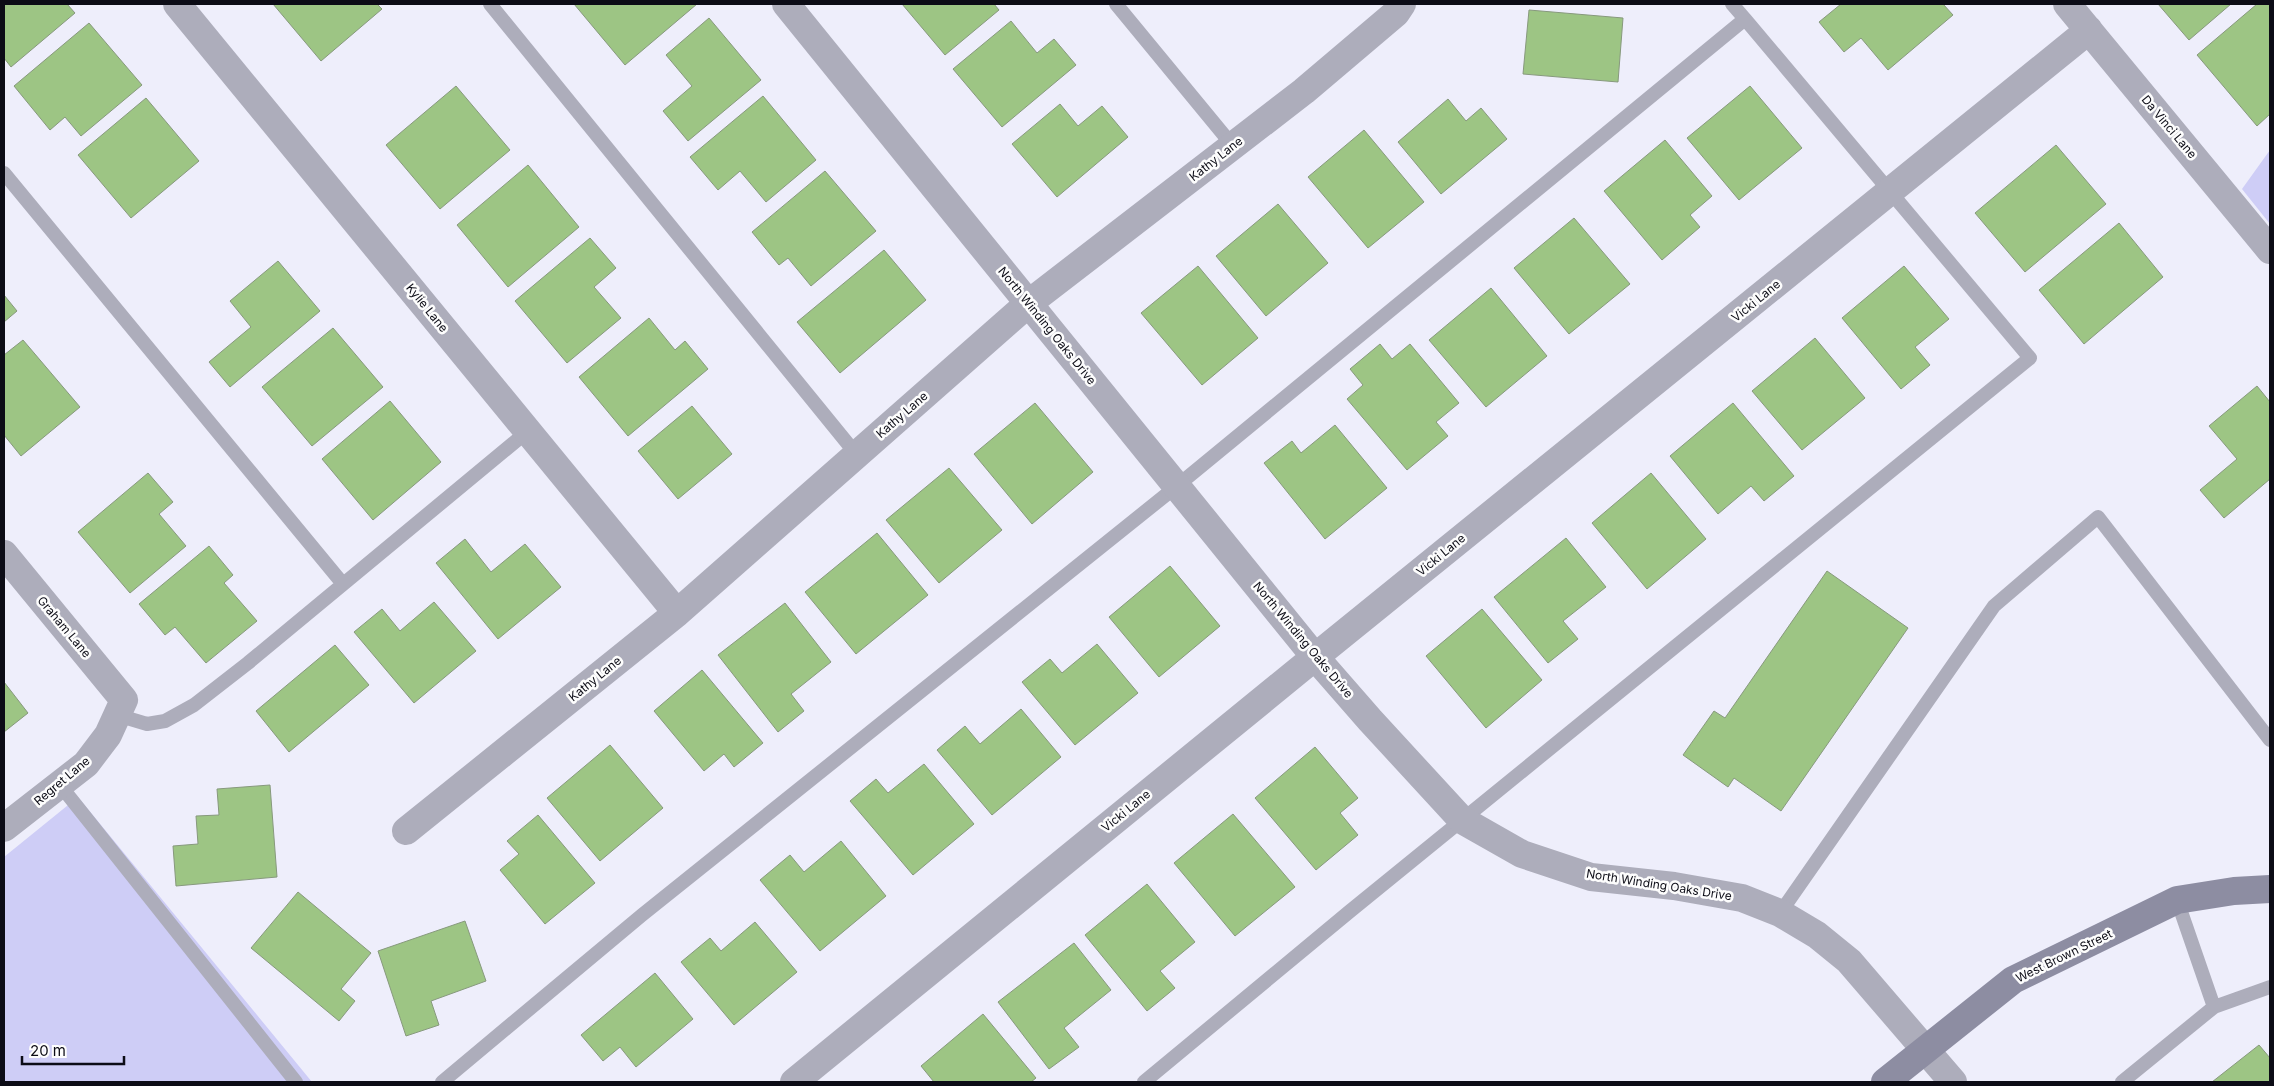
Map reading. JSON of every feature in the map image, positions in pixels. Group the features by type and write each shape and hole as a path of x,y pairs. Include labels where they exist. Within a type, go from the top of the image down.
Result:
{"main road":[{"name":"West Brown Street","path":"1885,1082 2013,980 2177,900 2234,891 2270,889"}],"street":[{"name":"Kylie Lane","path":"177,4 677,613"},
{"name":"North Winding Oaks Drive","path":"786,4 1315,657 1462,820 1522,854 1591,877 1674,886 1742,898 1780,913 1817,935 1849,961 1953,1082"},
{"name":"Kathy Lane","path":"406,831 677,613 1029,303 1304,91 1396,13 1402,4"},
{"name":"Da Vinci Lane","path":"2067,4 2270,250"},
{"name":"Vicki Lane","path":"794,1082 1315,657 1890,194 2089,30"},
{"name":"Graham Lane","path":"4,554 121,708"},
{"name":"Regret Lane","path":"4,828 86,764 108,735 121,708"}],"lane":[{"path":"490,4 857,455"},
{"path":"1116,4 1233,146"},
{"path":"1144,1082 1462,820 2030,358 1732,4"},
{"path":"442,1082 642,915 1177,486 1745,19"},
{"path":"4,173 343,584"},
{"path":"121,708 147,724 165,721 194,706 528,431"},
{"path":"1780,913 1994,606 2098,517 2270,740"},
{"path":"60,785 296,1082"},
{"path":"2177,900 2214,1007"},
{"path":"2122,1082 2214,1007 2270,987"}],"shaded area":[{"path":"2270,150 2270,224 2242,189"},
{"path":"78,797 312,1082 4,1082 4,857"}],"building":[{"path":"4,4 67,4 75,13 11,67 4,58"},
{"path":"273,4 377,4 382,9 321,61"},
{"path":"574,4 697,4 625,65"},
{"path":"902,4 994,4 999,10 945,55"},
{"path":"1841,4 1943,4 1953,15 1888,70 1861,38 1844,52 1819,22"},
{"path":"2158,4 2231,4 2189,40"},
{"path":"2257,4 2270,4 2270,114 2257,126 2197,55"},
{"path":"1529,10 1623,18 1618,82 1523,74"},
{"path":"709,18 761,80 688,141 663,111 692,86 666,55"},
{"path":"1011,21 1037,53 1054,39 1076,65 1002,127 953,69"},
{"path":"89,23 142,85 81,136 65,117 50,130 14,86"},
{"path":"456,86 510,150 440,209 386,145"},
{"path":"1750,86 1802,148 1739,200 1687,138"},
{"path":"763,96 816,160 766,202 740,171 718,190 690,157"},
{"path":"146,98 199,161 131,218 78,155"},
{"path":"1448,99 1466,121 1481,108 1507,139 1441,194 1398,142"},
{"path":"1060,104 1078,126 1102,106 1128,137 1057,197 1012,144"},
{"path":"1364,130 1424,202 1368,248 1308,177"},
{"path":"1665,140 1712,196 1690,215 1700,227 1662,260 1604,191"},
{"path":"2056,145 2106,204 2025,272 1975,213"},
{"path":"528,165 579,227 508,287 457,225"},
{"path":"825,171 876,231 811,286 788,258 779,265 752,232"},
{"path":"1278,204 1328,263 1266,316 1216,256"},
{"path":"1574,218 1630,284 1569,334 1514,268"},
{"path":"2119,223 2163,277 2084,344 2039,290"},
{"path":"590,238 616,268 594,287 621,318 567,363 515,301"},
{"path":"884,250 926,300 840,373 797,322"},
{"path":"278,261 320,311 230,387 209,362 251,327 230,301"},
{"path":"1198,266 1258,338 1202,385 1141,313"},
{"path":"1904,266 1949,319 1915,347 1930,365 1901,389 1842,318"},
{"path":"1491,288 1547,356 1486,407 1429,340"},
{"path":"4,295 17,311 4,322"},
{"path":"649,318 675,350 685,341 708,369 628,436 579,377"},
{"path":"333,328 383,387 312,446 262,387"},
{"path":"1815,338 1865,398 1802,450 1752,391"},
{"path":"23,340 80,407 21,456 4,435 4,355"},
{"path":"1380,344 1392,359 1410,344 1459,403 1436,422 1448,436 1407,470 1347,399 1363,385 1350,369"},
{"path":"2257,386 2270,402 2270,479 2224,518 2200,490 2237,459 2209,426"},
{"path":"390,401 441,462 373,520 322,459"},
{"path":"1035,403 1093,472 1032,524 974,454"},
{"path":"1733,403 1794,476 1764,501 1751,486 1718,514 1670,456"},
{"path":"692,406 732,454 678,499 638,451"},
{"path":"1335,425 1387,488 1325,539 1264,463 1292,441 1301,453"},
{"path":"949,468 1002,530 939,583 886,520"},
{"path":"148,473 173,502 159,514 186,546 130,593 78,532"},
{"path":"1651,473 1706,539 1647,589 1592,523"},
{"path":"877,533 928,595 856,654 805,592"},
{"path":"1566,538 1606,587 1563,621 1578,639 1548,663 1494,597"},
{"path":"465,539 491,572 525,544 561,587 498,639 436,563"},
{"path":"209,546 233,575 224,583 257,621 206,663 175,627 165,635 139,604"},
{"path":"1170,566 1220,626 1159,677 1109,617"},
{"path":"1827,571 1908,628 1781,811 1734,778 1728,787 1683,755 1714,711 1725,718"},
{"path":"434,602 476,651 414,703 354,632 382,609 400,631"},
{"path":"785,603 831,662 791,694 804,711 778,732 718,655"},
{"path":"1482,609 1542,680 1486,728 1426,656"},
{"path":"1097,644 1138,693 1075,745 1022,682 1050,659 1062,673"},
{"path":"335,645 369,685 289,752 256,711"},
{"path":"702,670 763,743 734,767 724,754 704,771 654,711"},
{"path":"4,682 28,713 4,732"},
{"path":"1021,709 1061,757 992,815 937,750 965,726 980,744"},
{"path":"610,745 663,808 600,861 547,798"},
{"path":"1315,747 1358,798 1340,813 1358,835 1316,870 1255,798"},
{"path":"924,764 974,824 913,875 850,801 876,779 888,793"},
{"path":"270,785 277,877 176,886 173,846 198,844 196,816 219,815 217,789"},
{"path":"1233,814 1295,887 1235,936 1174,863"},
{"path":"538,815 595,883 545,924 500,870 519,854 507,841"},
{"path":"841,841 886,896 820,951 760,880 790,855 804,872"},
{"path":"1147,884 1195,942 1160,971 1175,988 1147,1011 1085,935"},
{"path":"298,892 371,953 341,989 355,1001 339,1021 251,948"},
{"path":"465,921 486,981 431,1001 439,1025 406,1036 378,951"},
{"path":"755,922 797,972 734,1025 681,962 710,938 721,951"},
{"path":"1074,943 1111,990 1064,1028 1079,1047 1049,1069 998,1002"},
{"path":"655,973 693,1019 636,1067 620,1047 603,1061 581,1035"},
{"path":"983,1014 1036,1078 1031,1082 934,1082 921,1066"},
{"path":"2259,1045 2270,1058 2270,1082 2212,1082"}]}
